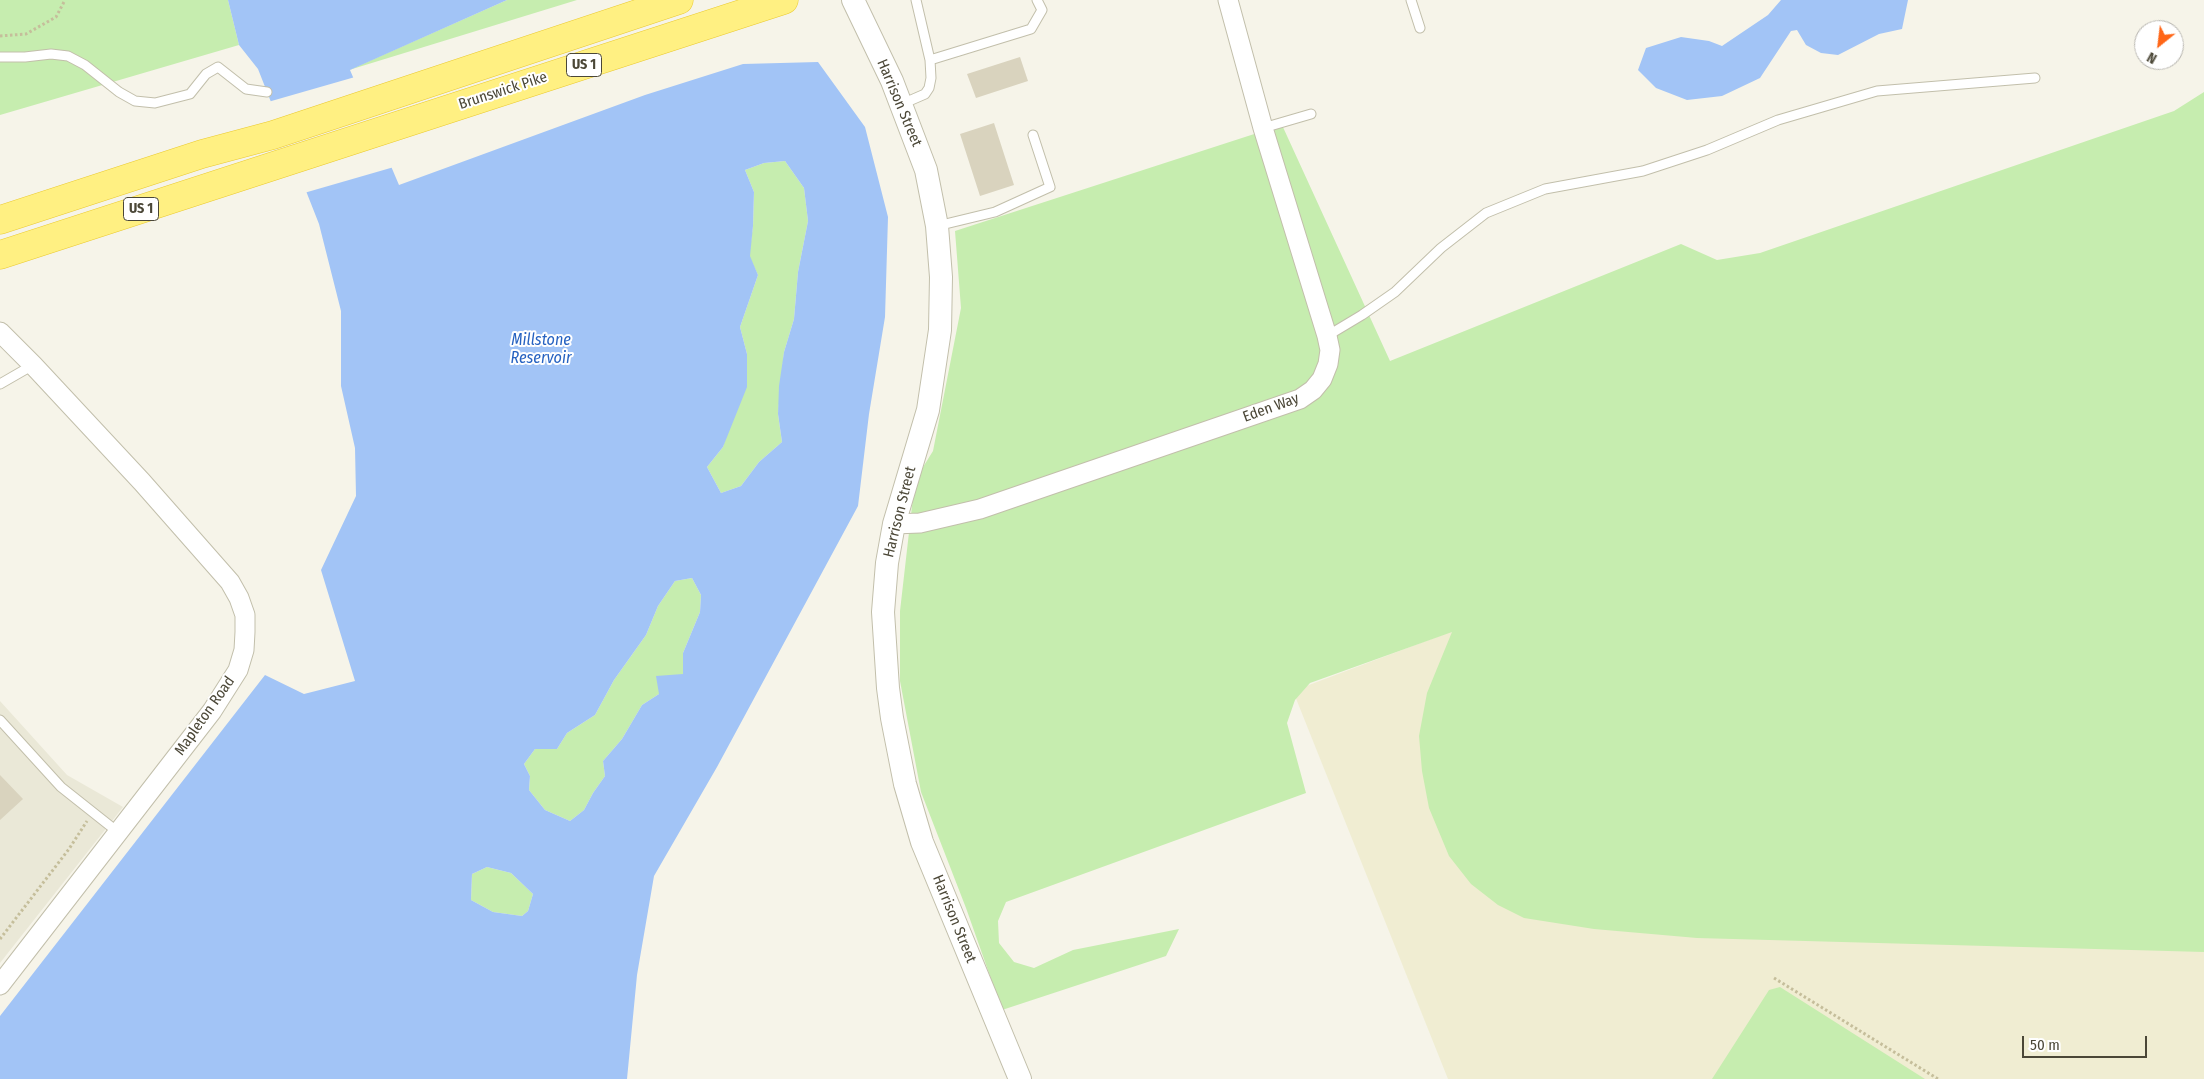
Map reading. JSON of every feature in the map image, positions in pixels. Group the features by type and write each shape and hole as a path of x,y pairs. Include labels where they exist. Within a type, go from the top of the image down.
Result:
{"highway":[{"name":"Brunswick Pike","path":"0,220 202,154 273,135 679,0"},
{"name":"Brunswick Pike","path":"11,251 784,0"},
{"path":"0,272 11,251"}],"street":[{"name":"Harrison Street","path":"853,0 901,104 926,170 937,226 942,302 937,355 928,410 894,524 884,586 884,637 892,718 905,784 922,842 1020,1079"},
{"name":"Eden Way","path":"894,524 928,522 980,509 1300,399 1313,390 1322,379 1328,364 1330,350 1327,336 1263,128 1228,0"},
{"name":"Mapleton Road","path":"0,332 34,364 215,564 230,582 239,598 245,615 244,650 238,670 226,690 119,833 0,985"}],"lane":[{"path":"901,104 925,94 929,88 931,78 930,60 916,0"},
{"path":"930,60 1031,29 1042,10 1037,0"},
{"path":"1411,0 1420,28"},
{"path":"0,57 52,54 68,56 85,65 118,92 135,101 155,103 190,94 206,74 218,67 246,89 267,92"},
{"path":"1327,336 1362,316 1395,292 1441,248 1486,213 1545,189 1643,171 1707,150 1778,120 1877,91 2035,78"},
{"path":"1263,128 1311,114"},
{"path":"937,226 994,212 1050,187 1033,135"},
{"path":"0,384 34,364"},
{"path":"0,720 61,787 119,833"}],"path":[{"path":"0,36 26,34 56,17 66,0"},
{"path":"0,939 69,849 91,811"},
{"path":"1774,978 1938,1079"}],"shaded area":[{"path":"2204,348 2204,1079 1448,1079 1293,691"},
{"path":"0,701 67,775 123,807 0,963"}],"green space":[{"path":"0,0 228,0 239,45 0,115"},
{"path":"507,0 577,0 349,70"},
{"path":"2204,92 2204,952 1697,938 1594,929 1524,918 1498,905 1471,884 1449,856 1429,808 1422,771 1419,736 1427,693 1452,632 1310,683 1295,700 1287,723 1306,793 1006,902 998,921 999,943 1014,962 1034,968 1073,950 1179,929 1166,956 1002,1010 966,908 921,792 900,681 900,611 915,480 933,451 961,308 955,231 1282,125 1390,361 1681,244 1717,260 1760,253 2174,111"},
{"path":"785,161 804,188 808,221 798,272 794,319 784,352 778,414 782,442 759,462 741,486 721,493 707,467 723,447 747,354 740,327 758,275 749,256 753,226 754,192 745,170 764,163"},
{"path":"692,578 701,595 700,612 683,653 683,674 642,705 622,739 603,761 605,776 584,810 570,821 545,810 529,790 530,776 524,764 535,749 557,749 567,733 595,715 614,680 646,635 658,606 675,581"},
{"path":"487,867 511,873 533,894 528,911 522,916 493,912 471,900 472,874"},
{"path":"1780,987 1925,1079 1712,1079 1769,990"}],"water":[{"name":"Millstone Reservoir","path":"228,0 507,0 350,70 399,185 645,95 743,64 818,62 865,127 888,217 885,317 869,414 858,506 717,767 654,876 637,975 627,1079 0,1079 0,1016 265,675 304,694 355,681 321,570 356,496 355,448 341,386 341,311 319,224 258,69 239,45","holes":["785,161 804,188 808,221 798,272 794,319 784,352 779,386 778,414 782,442 759,462 741,486 721,493 707,467 723,447 747,387 747,354 740,327 758,275 750,256 754,192 745,170 764,163","692,578 701,595 700,612 683,653 683,674 656,676 659,694 642,705 622,739 603,761 605,776 584,810 570,821 545,810 529,790 530,776 524,764 535,749 557,749 567,733 595,715 614,680 646,635 658,606 675,581","487,867 511,873 533,894 528,911 522,916 493,912 471,900 472,874"]},
{"path":"1781,0 1908,0 1902,29 1879,34 1838,55 1821,53 1806,45 1797,30 1791,31 1760,78 1722,96 1687,100 1656,88 1638,70 1646,48 1681,37 1709,41 1722,46 1768,15"}],"pier":[{"path":"355,77 394,167 304,193 268,102"}],"building":[{"path":"1020,57 1028,81 976,98 967,74"},
{"path":"994,123 1014,185 980,196 960,134"},
{"path":"0,775 23,799 0,820"}]}
